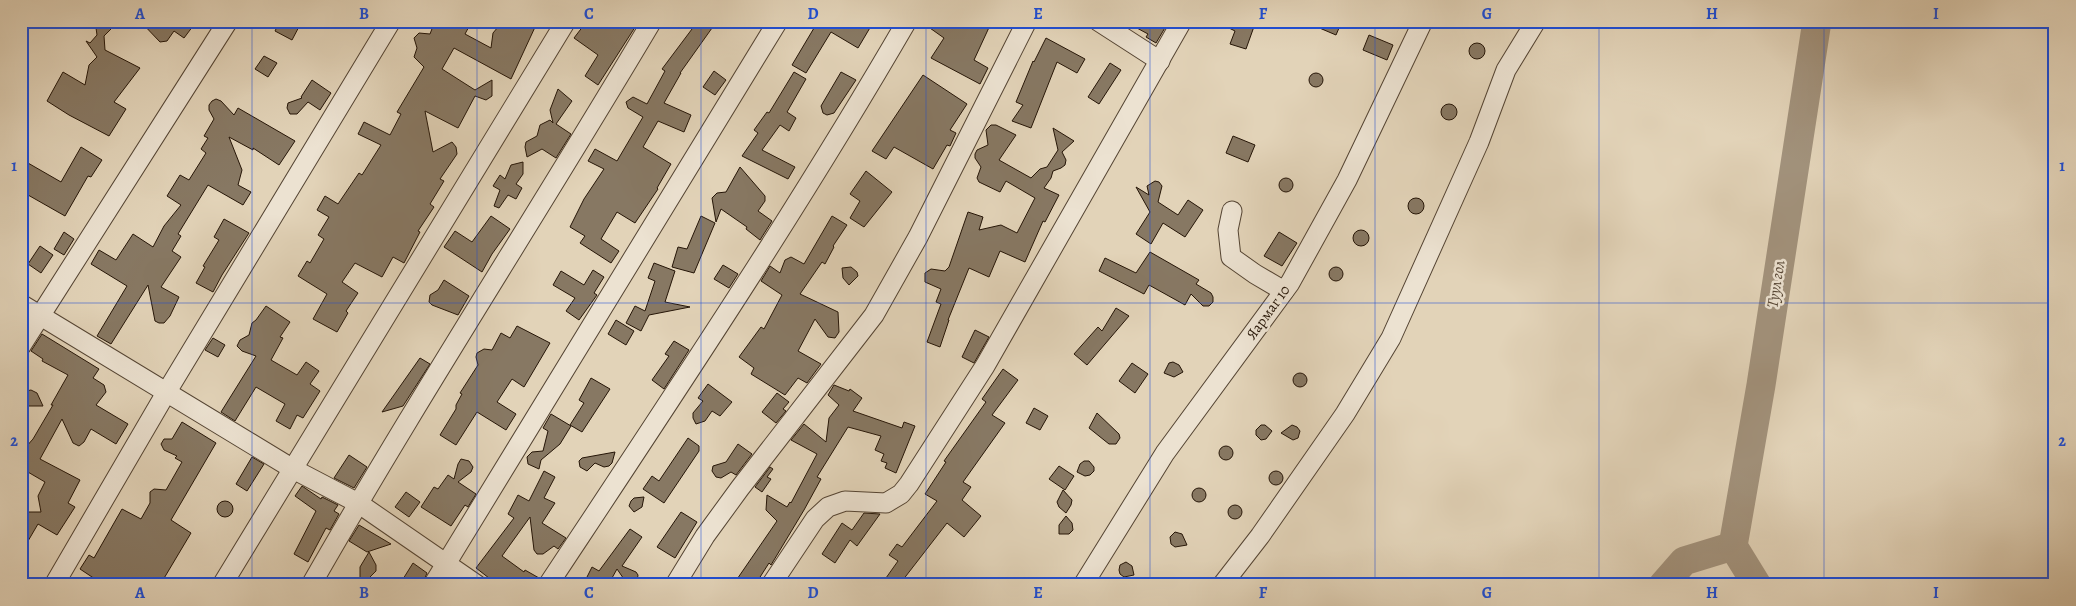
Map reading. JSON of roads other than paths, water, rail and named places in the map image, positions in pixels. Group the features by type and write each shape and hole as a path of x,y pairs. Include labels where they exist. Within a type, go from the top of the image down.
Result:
{"street":[{"path":"21,346 228,21"},
{"path":"54,585 166,393 391,21"},
{"path":"222,585 566,21"},
{"path":"312,585 358,503 652,21"},
{"path":"433,585 778,21"},
{"path":"548,585 696,361 860,102 907,21"},
{"path":"675,585 705,536 740,488 874,315 918,237 1027,21"},
{"path":"1098,21 1160,61"},
{"path":"771,585 815,519 828,507 844,501 886,503 901,494 909,484 985,366 1182,21"},
{"name":"Яармаг 10","path":"1083,585 1165,454 1284,291 1347,180 1423,21"},
{"path":"1222,585 1260,536 1345,414 1391,338 1476,150 1506,70 1536,21"},
{"path":"1232,210 1228,230 1231,257 1284,291"},
{"path":"21,304 293,469 358,503 447,562 477,585"}],"waterway":[{"name":"Туул гол","path":"1757,585 1733,546 1761,385 1817,21"},
{"name":"Туул гол","path":"1663,585 1684,561 1733,546"}]}
